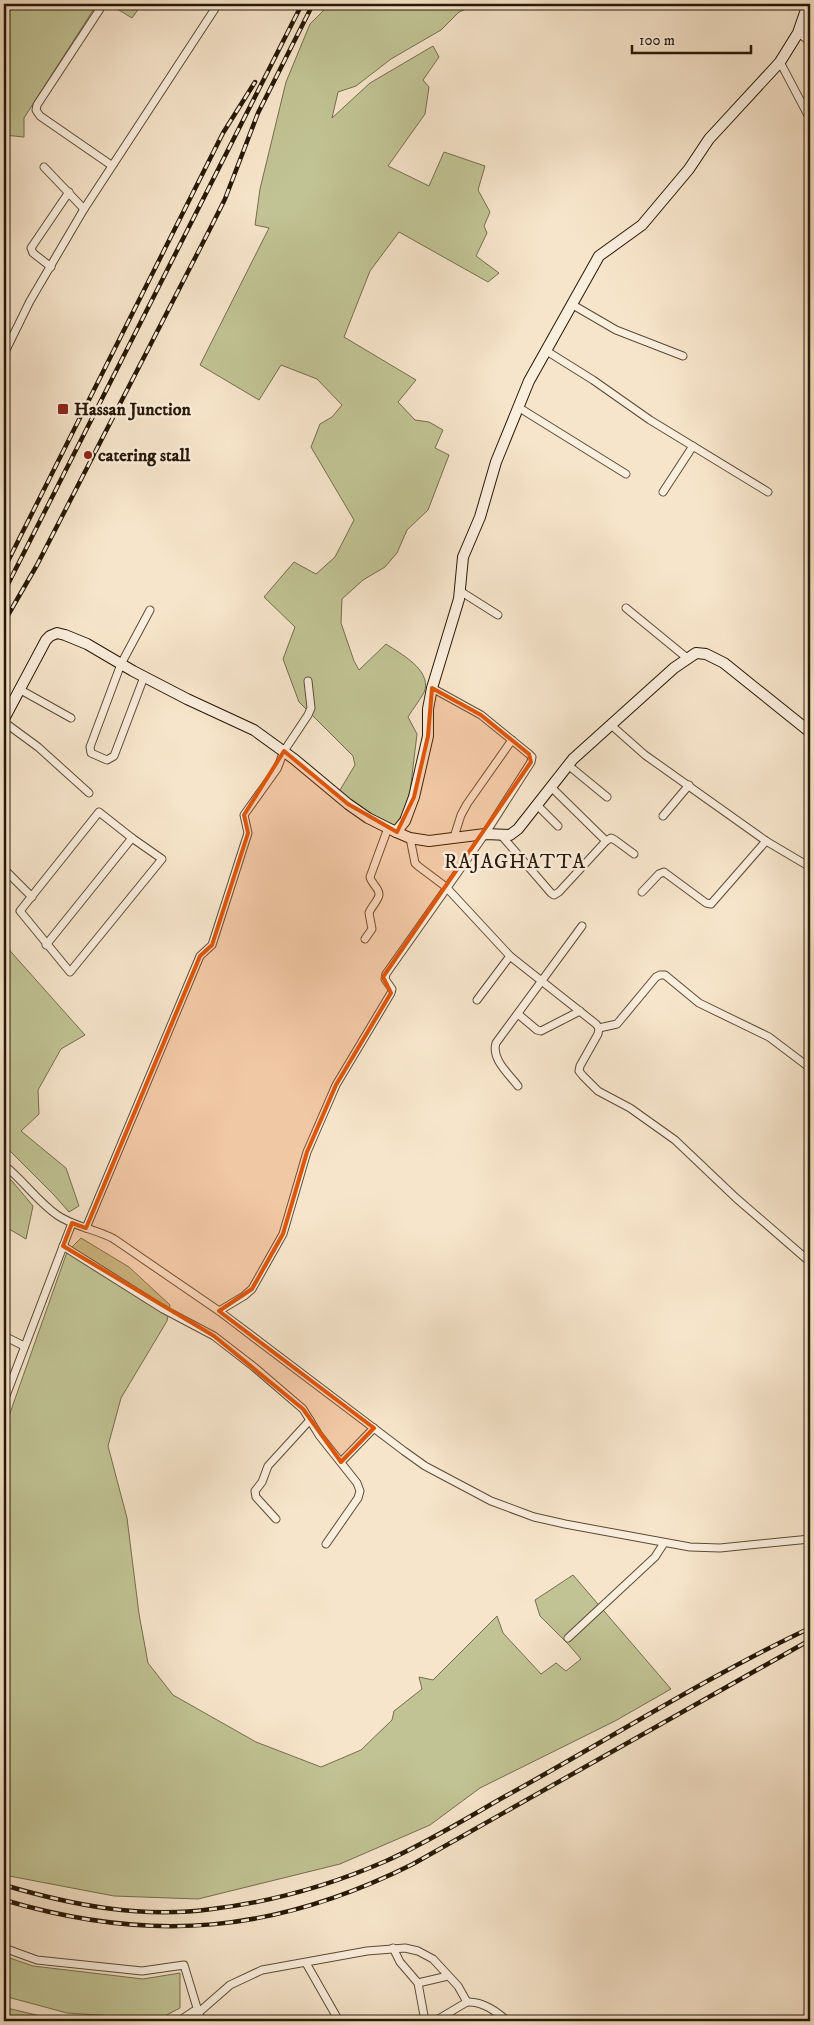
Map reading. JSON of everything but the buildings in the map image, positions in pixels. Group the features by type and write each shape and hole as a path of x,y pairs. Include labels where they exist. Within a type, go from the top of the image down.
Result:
{"street":[{"path":"4,354 30,301 84,208 218,4"},
{"path":"366,939 372,929 369,913 379,896 379,892 370,881 370,877 392,830 405,821 414,797 428,736 428,709 432,688 460,599 463,557 480,517 496,462 545,350 573,305 599,256 642,225 689,169 714,134 780,62 798,33 809,5"},
{"path":"100,9 37,105 36,110 40,116 111,165"},
{"path":"798,33 810,42"},
{"path":"780,62 810,119"},
{"path":"44,167 84,208"},
{"path":"51,267 33,252 31,248 69,192"},
{"path":"573,305 616,330 683,356"},
{"path":"545,350 593,380 650,420 768,492"},
{"path":"518,408 626,474"},
{"path":"663,492 693,446"},
{"path":"460,591 498,615"},
{"path":"626,608 687,658"},
{"path":"144,677 114,756 107,760 91,753 90,747 121,664 150,610"},
{"path":"89,793 38,747 4,720 46,640 57,633 87,644 144,677 254,730 284,751 348,804 368,818 410,838 429,841 485,834 510,835 518,829 568,765 687,658 696,653 706,654 724,663 810,732"},
{"path":"86,1228 200,956 212,945 248,833 244,815 277,769 284,751 311,708 308,681"},
{"path":"219,1311 252,1289 284,1234 307,1152 336,1085 391,993 392,989 385,979 386,974 446,886 485,834 531,762 532,757 529,754 476,712 432,688"},
{"path":"19,689 70,718"},
{"path":"611,725 645,755 766,841 810,867"},
{"path":"454,838 461,815 467,804 512,740"},
{"path":"568,765 607,797"},
{"path":"663,816 689,785"},
{"path":"551,786 606,841"},
{"path":"537,805 558,826"},
{"path":"99,812 132,838 162,859 70,972 20,911 99,812"},
{"path":"502,835 550,893 554,895 611,838 634,854"},
{"path":"46,944 132,838"},
{"path":"410,838 416,863 446,886 510,956 599,1028 598,1034 580,1066 579,1071 583,1076 598,1091 630,1108 676,1140 736,1198 810,1262"},
{"path":"642,892 659,874 664,872 706,903 711,904 766,841"},
{"path":"4,869 32,898"},
{"path":"518,1086 495,1056 496,1043 582,926"},
{"path":"477,1000 510,956"},
{"path":"599,1028 617,1024 625,1017 656,977 665,975 699,1003 769,1037 810,1068"},
{"path":"518,1014 537,1030 541,1031 580,1011"},
{"path":"4,1164 42,1203 58,1216 114,1239 219,1311 425,1466 490,1501 534,1517 690,1547 720,1548 810,1539"},
{"path":"4,1400 72,1223"},
{"path":"63,1246 163,1309 214,1336 254,1367 302,1409 319,1435 357,1483 360,1491 358,1498 326,1544"},
{"path":"4,1336 24,1346"},
{"path":"276,1519 256,1497 256,1491 262,1482 268,1466 310,1420"},
{"path":"341,1462 374,1428"},
{"path":"568,1638 655,1557 664,1543"},
{"path":"4,1948 37,1960 142,1971 184,1965 201,2021"},
{"path":"198,2013 230,1985 262,1970 393,1948 418,1951 432,1959 458,1986 467,2002"},
{"path":"393,1948 400,1962 418,1983 425,2021"},
{"path":"306,1963 339,2021"},
{"path":"418,1983 448,1976"},
{"path":"435,2021 467,2002 495,2010 508,2021"},
{"path":"180,2021 190,2012 198,2013"},
{"path":"610,2021 620,2021"}],"highlighted area":[{"path":"432,688 481,715 529,754 531,762 383,977 391,993 336,1085 307,1152 283,1234 252,1289 219,1311 374,1428 341,1462 303,1409 214,1336 63,1246 72,1223 86,1228 200,956 212,945 248,833 244,815 284,751 348,804 397,832 414,797 428,736"}],"green space":[{"path":"9,4 97,4 24,118 24,137 4,135 4,44 9,44"},
{"path":"109,4 142,4 132,18"},
{"path":"330,4 478,4 459,12 441,30 391,59 356,86 338,92 332,118 370,83 433,46 439,57 423,80 429,87 425,114 388,166 429,186 444,152 485,166 478,190 490,212 484,226 487,233 476,256 499,273 488,282 399,232 370,271 344,337 416,380 398,402 415,420 429,422 443,430 435,448 449,455 428,510 407,530 397,553 385,567 363,580 342,599 341,623 359,670 386,644 413,663 423,675 425,682 424,693 408,717 417,734 410,792 402,815 394,826 356,806 340,790 355,765 353,756 299,702 283,659 295,627 264,597 294,562 316,574 335,557 354,520 311,447 320,424 332,417 342,405 317,379 281,365 259,400 200,365 269,228 255,225 260,189 286,82 310,24"},
{"path":"4,944 85,1035 61,1049 38,1090 39,1114 21,1131 66,1168 79,1206 69,1212 4,1145"},
{"path":"4,1175 12,1181 33,1206 26,1239 4,1226"},
{"path":"81,1238 129,1267 170,1305 167,1321 121,1398 108,1446 127,1518 139,1614 148,1663 173,1695 256,1742 321,1767 361,1750 392,1720 394,1711 422,1689 419,1677 433,1680 497,1616 503,1633 541,1674 556,1663 566,1671 581,1659 540,1616 535,1600 573,1575 671,1689 615,1721 480,1788 430,1825 340,1864 198,1899 114,1896 4,1875 4,1430 67,1252"},
{"path":"4,1956 33,1966 143,1979 180,1973 180,2008 159,2019 67,2013 4,1996"},
{"path":"4,2006 11,2009 62,2021 4,2021"}],"railway":[{"path":"4,592 302,4"},
{"path":"4,622 37,565 211,227 225,199 258,113 313,4"},
{"path":"4,569 223,133 255,82"},
{"path":"4,1885 55,1899 107,1908 133,1911 186,1912 256,1902 344,1878 416,1847 693,1689 810,1628"},
{"path":"4,1900 58,1914 111,1923 162,1926 212,1924 262,1917 312,1905 362,1887 413,1864 810,1640"}],"place":[{"name":"Hassan Junction","path":"63,409"},
{"name":"catering stall","path":"88,455"}],"district":[{"name":"RAJAGHATTA","path":"515,861"}]}
